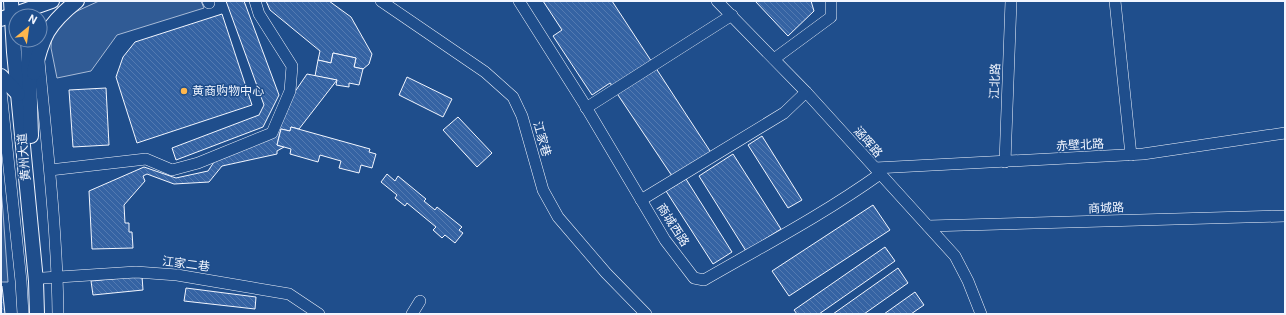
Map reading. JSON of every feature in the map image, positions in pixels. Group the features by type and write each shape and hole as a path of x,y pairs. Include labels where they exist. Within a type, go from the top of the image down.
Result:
{"main road":[{"path":"29,8 52,1"},
{"path":"1,76 24,94 50,25 74,4"},
{"name":"黄州大道","path":"15,48 24,94 43,278 44,314"},
{"name":"黄州大道","path":"27,48 24,94 37,314"}],"street":[{"path":"74,4 87,1"},
{"path":"50,170 146,159 172,170 198,163 272,133 290,91 292,66 259,14 254,1"},
{"name":"江家巷","path":"381,1 484,72 513,97 522,116 543,190 558,216 606,273 646,314"},
{"name":"商城西路","path":"519,1 586,108 665,240 694,278 704,280 836,203 877,171"},
{"name":"涵晖路","path":"717,1 806,92 954,256 968,281 981,314"},
{"name":"江北路","path":"1005,162 1011,1"},
{"path":"1115,1 1131,155"},
{"path":"774,59 831,17 833,2"},
{"path":"586,108 732,16"},
{"path":"39,54 58,276 58,314"},
{"path":"1,92 22,281 23,314"},
{"path":"641,200 784,113 806,92"},
{"name":"赤壁北路","path":"877,171 1131,155 1285,133"},
{"name":"商城路","path":"928,226 1285,216"},
{"name":"江家二巷","path":"43,278 136,272 178,275 289,294 319,314"},
{"path":"412,314 420,301"}],"shaded area":[{"path":"99,1 201,1 204,8 117,35 91,71 57,78 51,48 52,31 75,12"},
{"path":"1,189 3,212 8,282 1,282"}],"building":[{"path":"226,1 244,1 279,95 263,127 176,160 172,148 259,115 264,105"},
{"path":"266,1 329,1 351,17 372,54 369,64 363,69 354,67 356,58 333,53 331,63 318,60 320,51 270,10"},
{"path":"543,1 612,1 712,154 674,179 610,83 592,95 553,36 562,30"},
{"path":"755,1 811,1 814,11 788,36"},
{"name":"黄商购物中心","path":"222,14 252,105 137,143 116,77 123,57 135,42"},
{"path":"333,53 356,58 354,67 363,69 359,85 349,83 349,87 336,85 337,80 315,76 318,60 331,63"},
{"path":"307,74 337,80 299,129 291,127 290,131 281,129 277,145 284,147 277,151 277,154 222,166 209,182 174,184 147,174 143,176 145,181 124,205 125,223 129,223 129,232 132,232 133,248 92,249 89,191 144,167 176,178 208,171 216,159 275,136 292,96"},
{"path":"407,77 452,99 443,117 399,95"},
{"path":"106,88 109,145 73,147 69,90"},
{"path":"458,117 492,153 477,167 443,130"},
{"path":"291,127 370,149 369,152 376,154 372,168 361,165 359,173 339,168 341,161 320,155 318,162 290,154 291,149 277,145 281,129 290,131"},
{"path":"762,136 802,200 788,208 748,145"},
{"path":"733,154 781,229 746,251 699,176"},
{"path":"387,174 395,181 398,176 426,199 424,201 435,210 437,207 462,227 459,230 463,233 455,243 445,235 442,238 433,230 436,227 407,203 405,206 395,198 397,195 381,182"},
{"path":"686,179 732,252 713,264 666,191"},
{"path":"873,205 890,230 789,296 772,271"},
{"path":"885,247 895,261 819,314 797,314 794,310"},
{"path":"898,268 908,283 864,314 833,314"},
{"path":"142,276 143,290 93,295 91,281"},
{"path":"2,286 5,314 1,314"},
{"path":"186,288 256,297 255,309 184,301"},
{"path":"915,292 924,305 911,314 884,314"}],"place":[{"name":"黄商购物中心","path":"184,91"}]}
